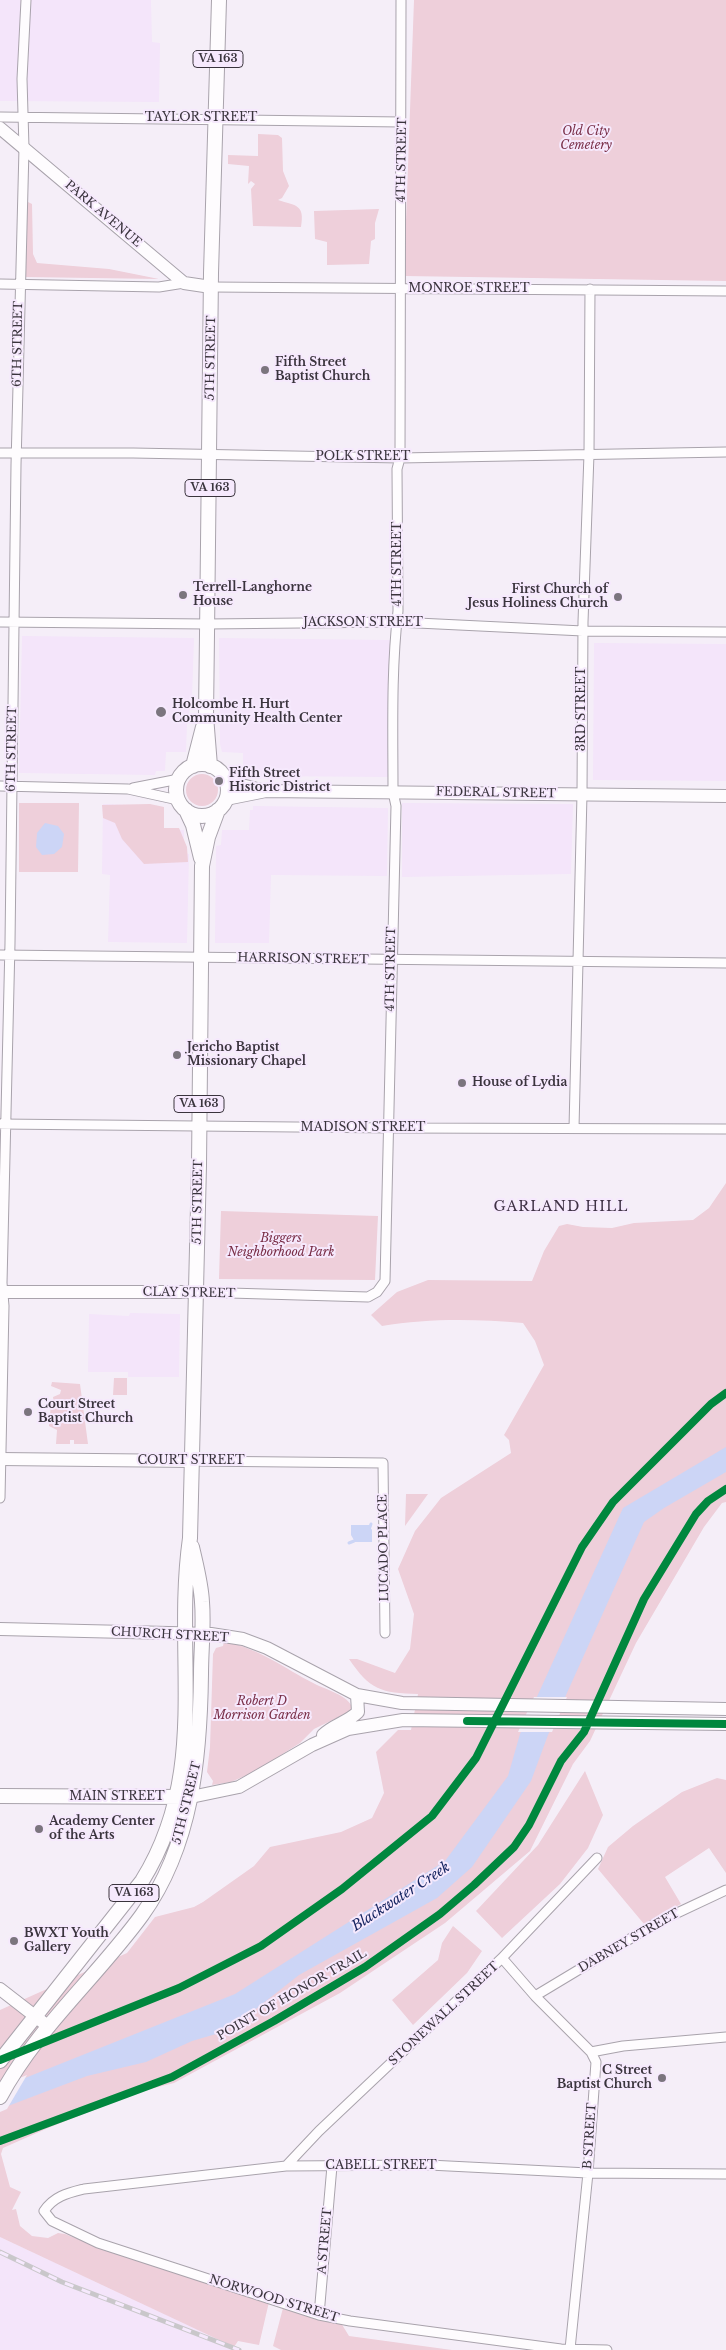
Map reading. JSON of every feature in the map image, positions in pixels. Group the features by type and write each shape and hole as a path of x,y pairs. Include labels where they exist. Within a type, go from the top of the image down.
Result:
{"main road":[{"name":"5TH STREET","path":"210,766 206,716 207,624 211,287 219,0"},
{"name":"PARK AVENUE","path":"0,128 184,282 211,287"},
{"name":"5TH STREET","path":"193,766 206,716"},
{"path":"193,766 210,766 220,772 226,781 222,805 205,816 192,814 182,805 177,786 179,779 185,771 193,766"},
{"name":"FEDERAL STREET","path":"226,781 266,791 726,796"},
{"name":"FEDERAL STREET","path":"222,805 266,791"},
{"name":"5TH STREET","path":"182,805 195,831 202,866"},
{"name":"5TH STREET","path":"0,2061 34,2015 142,1881 184,1797 186,1568 190,1538 192,1461 202,866 208,837 222,805"},
{"name":"CLAY STREET","path":"2,1292 195,1292"},
{"name":"COURT STREET","path":"1,1459 192,1461"},
{"name":"5TH STREET","path":"0,2096 22,2062 49,2027 89,1981 142,1914 166,1876 184,1797 199,1748 202,1603 190,1538"},
{"name":"CHURCH STREET","path":"0,1629 202,1634 243,1639 268,1648 357,1695 402,1703 726,1709"},
{"path":"312,1746 326,1732 341,1722 352,1718 358,1712 357,1695"},
{"path":"312,1746 348,1729 403,1720 726,1724"},
{"name":"MAIN STREET","path":"0,1796 184,1797 239,1787 312,1746"},
{"path":"4,1992 49,2027"}],"street":[{"name":"6TH STREET","path":"0,1498 3,1124 10,955 16,453 26,0"},
{"name":"4TH STREET","path":"390,1128 396,806 393,792 394,633 397,622 397,469 400,458 401,0"},
{"name":"TAYLOR STREET","path":"0,117 216,118 402,122"},
{"path":"0,284 159,287 184,282"},
{"name":"MONROE STREET","path":"211,287 726,291"},
{"name":"3RD STREET","path":"574,1128 582,794 582,631 589,454 590,289"},
{"name":"POLK STREET","path":"0,453 210,454 400,458 726,452"},
{"name":"JACKSON STREET","path":"0,622 207,624 397,622 582,631 726,632"},
{"path":"0,786 128,789 179,779"},
{"path":"128,789 182,805"},
{"name":"HARRISON STREET","path":"0,955 726,963"},
{"name":"MADISON STREET","path":"3,1124 199,1127 726,1129"},
{"name":"CLAY STREET","path":"195,1292 368,1296 377,1292 385,1281 390,1128"},
{"name":"COURT STREET","path":"192,1461 383,1464"},
{"name":"LUCADO PLACE","path":"383,1464 385,1633"},
{"name":"STONEWALL STREET","path":"286,2166 319,2131 502,1958 597,1858"},
{"name":"DABNEY STREET","path":"536,1996 658,1922 726,1890"},
{"path":"502,1958 591,2052 622,2046 726,2037"},
{"name":"B STREET","path":"570,2349 588,2173 596,2062 591,2052"},
{"name":"CABELL STREET","path":"44,2211 50,2202 61,2195 84,2188 286,2166 429,2165 588,2173 726,2174"},
{"name":"A STREET","path":"319,2315 332,2166"},
{"name":"NORWOOD STREET","path":"44,2211 52,2221 98,2243 319,2315 398,2328 570,2349 607,2350"}],"shaded area":[{"path":"0,0 151,0 152,42 160,43 159,102 0,101"},
{"path":"22,636 194,638 192,698 187,723 186,752 166,752 165,771 156,771 155,775 19,773"},
{"path":"219,638 390,640 388,777 253,776 253,772 243,772 243,753 222,752 220,744"},
{"path":"594,643 726,644 726,781 593,780"},
{"path":"402,803 573,804 571,874 402,877"},
{"path":"103,804 154,806 162,829 184,830 184,853 189,854 187,943 108,942 110,875 102,874"},
{"path":"253,806 388,808 387,876 271,875 269,943 215,943 216,846 221,845 222,830 249,830 250,810 253,810"},
{"path":"130,1313 180,1314 179,1377 128,1377 128,1372 88,1372 89,1314 129,1316"},
{"path":"0,2237 241,2350 0,2350"}],"green space":[{"name":"Old City Cemetery","path":"414,0 726,0 726,281 404,276"},
{"path":"258,134 278,135 282,138 283,171 289,186 282,198 278,200 298,207 302,214 301,227 253,226 251,189 255,184 251,181 248,184 249,166 228,164 228,155 258,156"},
{"path":"25,203 32,204 33,254 37,263 109,269 159,279 25,277"},
{"path":"379,209 375,223 375,239 371,241 369,264 327,265 327,242 315,239 314,211"},
{"path":"202,774 208,775 213,779 217,784 217,796 213,801 208,805 202,806 196,805 191,801 187,796 186,790 187,784 191,779 196,775"},
{"path":"19,803 79,803 78,872 19,872"},
{"path":"150,804 164,807 164,828 179,828 187,847 188,862 144,864 122,839 115,823 103,818 102,805"},
{"path":"726,1183 726,1502 722,1503 704,1527 636,1643 590,1741 573,1764 530,1851 445,1923 340,1993 174,2083 142,2091 3,2148 1,2154 10,2187 21,2192 12,2210 16,2209 20,2226 32,2236 48,2238 58,2233 65,2234 107,2250 269,2302 259,2345 238,2341 234,2347 0,2237 0,2010 127,1953 155,1917 194,1907 203,1902 254,1866 270,1847 341,1832 372,1818 384,1793 376,1752 398,1730 411,1730 418,1694 385,1691 378,1688 363,1677 349,1659 357,1659 395,1673 410,1649 414,1614 398,1569 415,1531 441,1498 511,1453 509,1440 504,1435 544,1365 535,1341 523,1323 452,1320 399,1323 382,1326 371,1315 397,1292 428,1280 532,1281 544,1251 559,1226 567,1224 583,1227 612,1228 634,1223 693,1220 709,1208"},
{"name":"Biggers Neighborhood Park","path":"221,1211 378,1216 375,1280 219,1279"},
{"path":"114,1378 127,1378 127,1395 113,1395"},
{"path":"52,1382 80,1384 88,1444 74,1444 74,1440 70,1440 70,1444 56,1444 57,1430 49,1426 51,1404 54,1404 53,1397 60,1394 61,1390 51,1386"},
{"path":"406,1494 428,1494 405,1526"},
{"name":"Robert D Morrison Garden","path":"224,1641 261,1654 315,1684 340,1695 351,1705 351,1711 314,1729 300,1743 254,1772 231,1782 212,1785 213,1781 207,1772 210,1747 213,1654 216,1648 223,1646"},
{"path":"585,1771 603,1815 588,1848 560,1884 502,1938 476,1911 538,1845"},
{"path":"717,1778 726,1780 726,1873 709,1848 665,1877 681,1904 644,1924 598,1869 608,1847 633,1826 682,1792"},
{"path":"453,1926 482,1951 467,1973 413,2025 392,2000 438,1960 442,1943"},
{"path":"283,2308 341,2323 349,2336 452,2350 281,2350 273,2346"}],"water":[{"path":"45,823 58,826 64,834 62,847 54,854 42,855 36,847 37,833"},
{"name":"Blackwater Creek","path":"726,1447 726,1472 664,1508 644,1522 548,1735 531,1781 472,1867 437,1898 299,1975 252,2012 216,2034 192,2041 146,2062 87,2076 0,2109 0,2088 235,1994 445,1861 508,1776 520,1734 623,1508"},
{"path":"351,1525 369,1525 372,1530 372,1542 355,1542 351,1535"}],"pier":[{"path":"534,1697 567,1697 552,1732 518,1732"},
{"path":"27,2075 7,2109 0,2112 0,2086"}],"waterway":[{"path":"349,1543 354,1541"}],"railway":[{"path":"0,2252 62,2282 239,2350"}],"cycle path":[{"path":"0,2060 179,1988 261,1946 342,1889 432,1816 476,1758 582,1547 613,1502 711,1404 726,1393"},
{"name":"POINT OF HONOR TRAIL","path":"0,2141 172,2077 274,2021 365,1967 440,1914 474,1885 514,1847 529,1825 561,1761 584,1732 644,1599 696,1514 708,1501 726,1489"},
{"path":"467,1721 726,1724"}],"place":[{"name":"Fifth Street Baptist Church","path":"265,370"},
{"name":"Terrell-Langhorne House","path":"183,595"},
{"name":"First Church of Jesus Holiness Church","path":"618,597"},
{"name":"Holcombe H. Hurt Community Health Center","path":"161,712"},
{"name":"Fifth Street Historic District","path":"219,781"},
{"name":"Jericho Baptist Missionary Chapel","path":"177,1055"},
{"name":"House of Lydia","path":"462,1083"},
{"name":"Court Street Baptist Church","path":"28,1412"},
{"name":"Academy Center of the Arts","path":"39,1829"},
{"name":"BWXT Youth Gallery","path":"14,1941"},
{"name":"C Street Baptist Church","path":"662,2078"}],"district":[{"name":"GARLAND HILL","path":"561,1207"}]}
